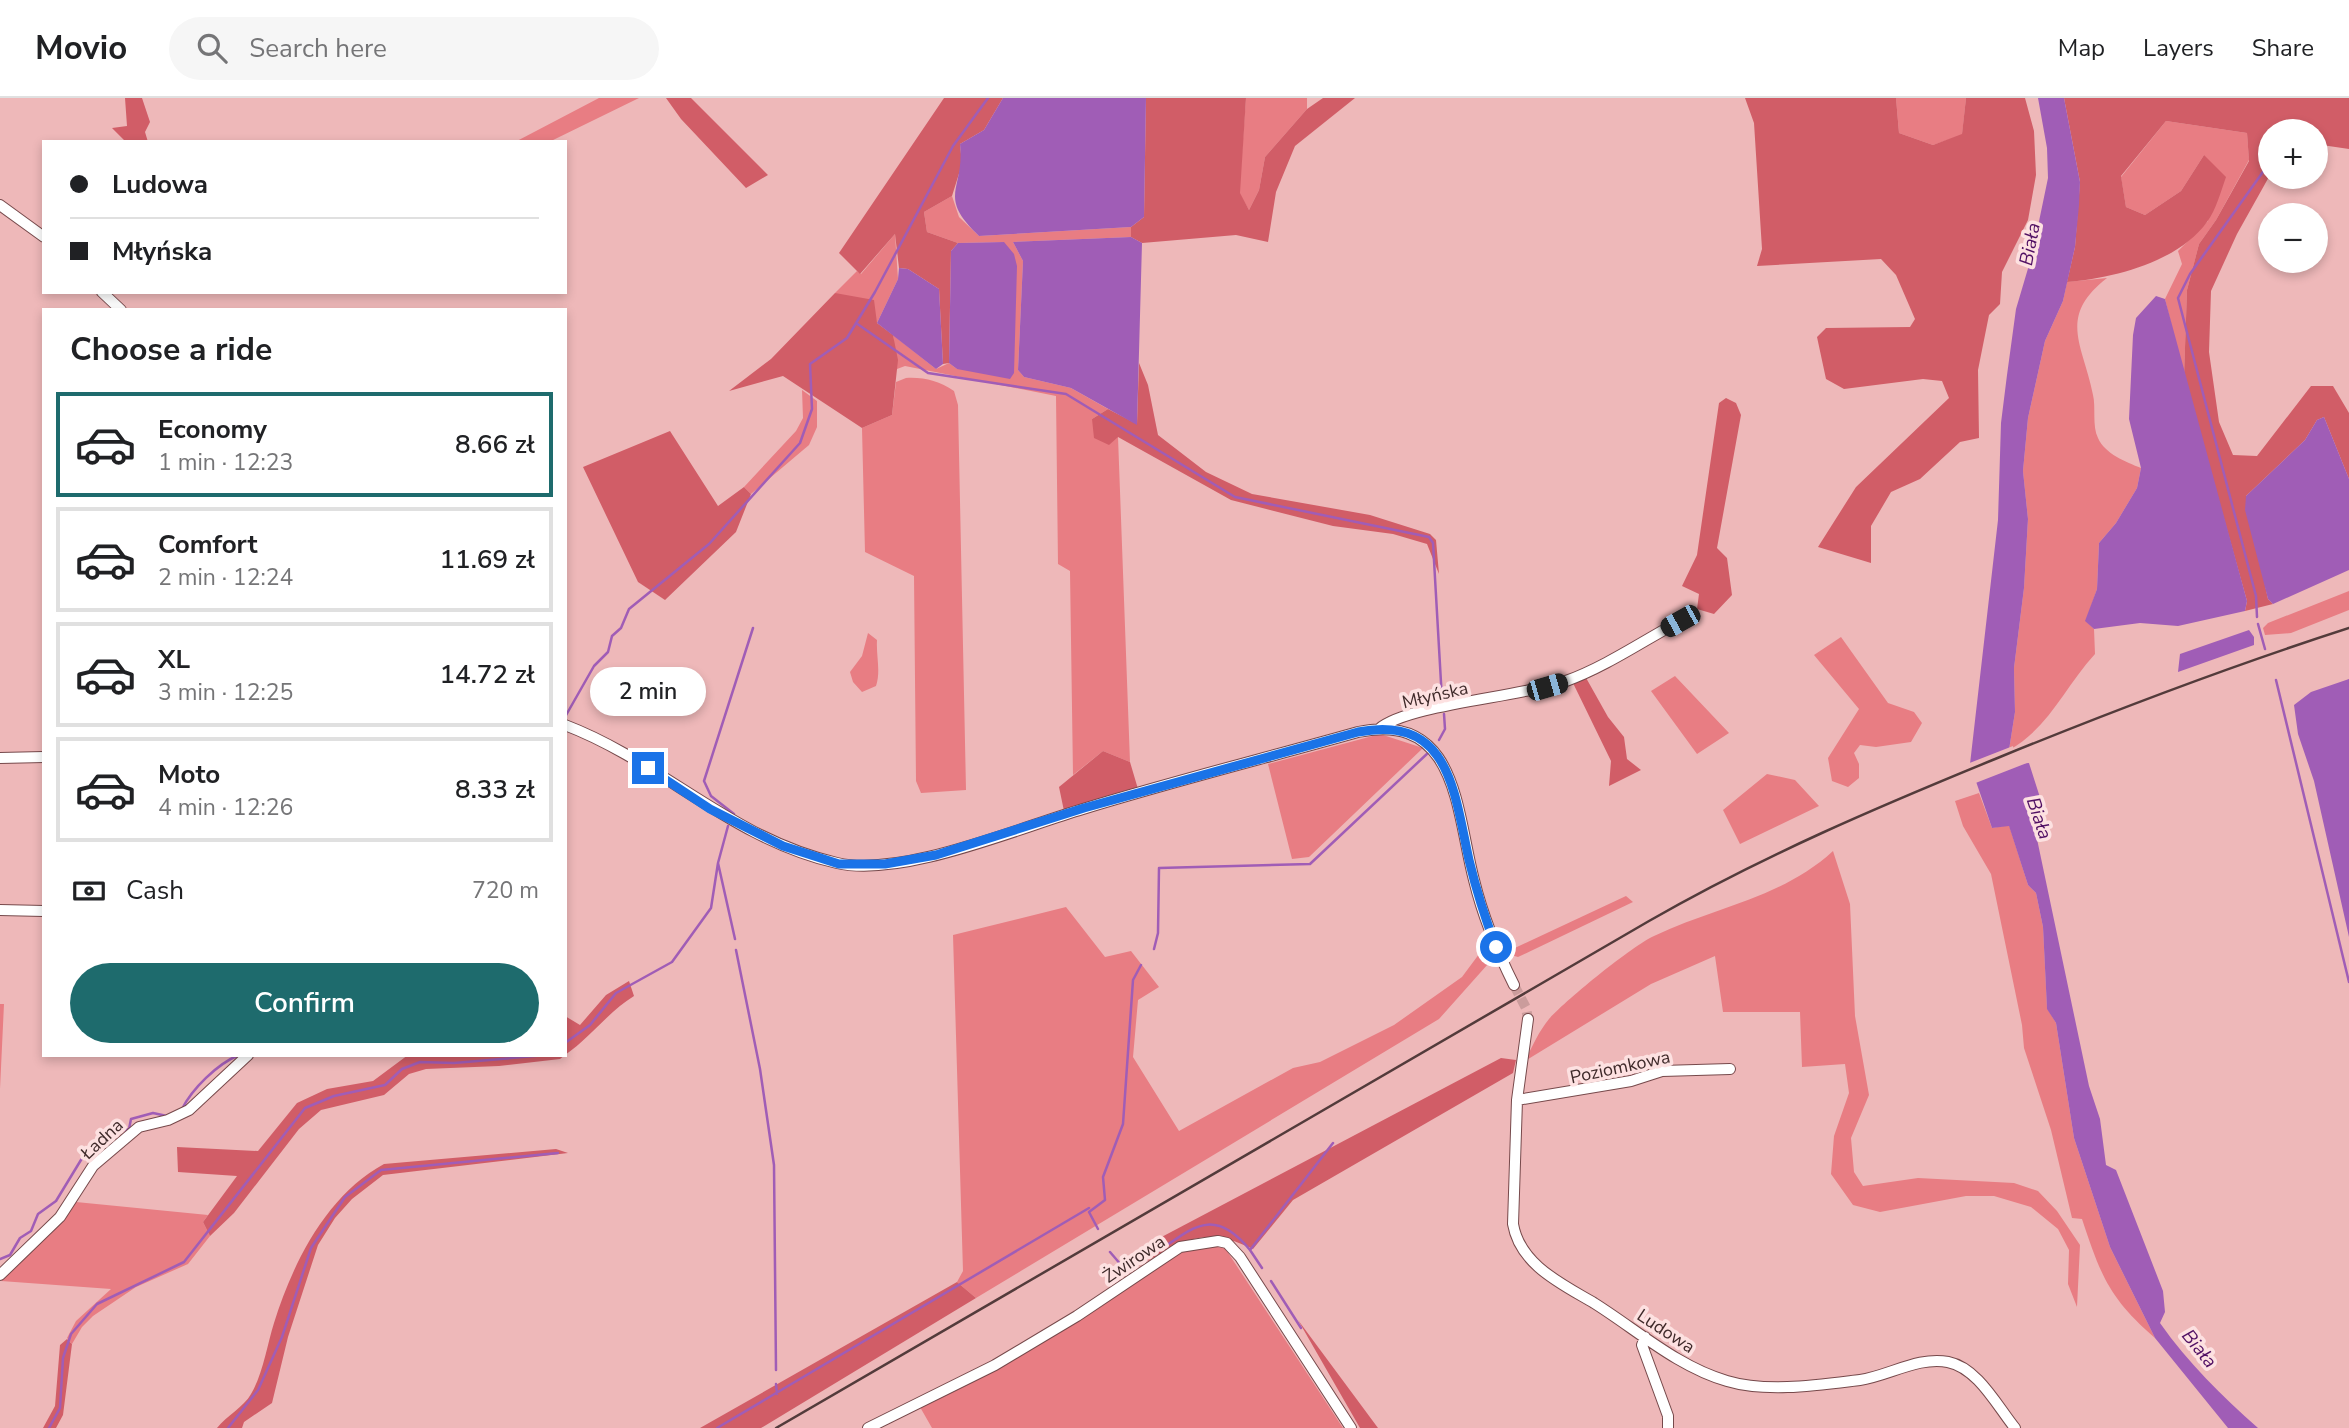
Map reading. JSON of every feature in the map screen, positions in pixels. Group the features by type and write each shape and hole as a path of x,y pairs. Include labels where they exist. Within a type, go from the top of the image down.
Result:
{"street":[{"path":"0,205 42,236"},
{"path":"104,294 119,308"},
{"name":"Młyńska","path":"567,726 606,740 722,816 783,846 839,864 885,864 936,855 1096,805 1379,729 1386,723 1435,709 1566,681 1680,621"},
{"path":"1379,729 1405,732 1421,739 1441,758 1452,785 1479,899 1514,985"},
{"path":"0,758 42,757"},
{"path":"0,910 42,911"},
{"name":"Ludowa","path":"1528,1019 1517,1100 1513,1224 1519,1244 1542,1270 1707,1374 1753,1386 1849,1381 1930,1361 1950,1363 1974,1377 2015,1428"},
{"name":"Ładna","path":"0,1275 60,1217 93,1166 139,1127 168,1120 189,1110 246,1057"},
{"name":"Poziomkowa","path":"1517,1100 1631,1081 1661,1070 1730,1069"},
{"name":"Żwirowa","path":"868,1428 995,1365 1077,1316 1180,1247 1218,1241 1227,1243 1240,1257 1351,1428"},
{"path":"1645,1337 1642,1345 1668,1416 1668,1428"}],"shaded area":[{"path":"125,98 142,98 150,122 145,132 147,140 124,140 112,128 127,126"},
{"path":"599,98 639,98 553,140 519,140"},
{"path":"666,98 691,98 768,175 746,188 681,119"},
{"path":"944,98 1003,98 984,130 960,144 962,164 952,196 924,212 927,232 958,243 951,251 949,363 943,364 939,289 908,269 899,268 895,234 860,274 839,253"},
{"path":"1003,98 1146,98 1144,217 1131,227 979,236 966,222 955,201 960,144 984,130"},
{"path":"1146,98 1246,98 1240,193 1249,210 1259,190 1265,157 1307,109 1323,98 1355,98 1295,146 1276,192 1268,242 1236,235 1142,243 1131,237 1131,227 1144,217"},
{"path":"1246,98 1307,98 1307,109 1265,157 1259,190 1249,210 1239,193"},
{"path":"1745,98 1896,98 1899,133 1933,145 1962,134 1966,98 2025,98 2034,131 2036,175 2028,220 2002,272 2000,304 1989,315 1978,370 1979,438 1960,442 1920,479 1891,492 1871,526 1871,563 1818,547 1856,487 1949,398 1942,381 1923,379 1844,389 1826,379 1817,337 1826,328 1910,327 1915,319 1896,275 1881,259 1757,266 1762,249 1754,123"},
{"path":"1896,98 1966,98 1962,135 1933,145 1899,133"},
{"path":"2038,98 2064,98 2080,182 2079,205 2075,247 2063,301 2045,341 2028,418 2023,471 2028,519 2024,588 2014,668 2015,712 2009,750 2013,764 2029,763 2045,813 2033,820 2089,1086 2100,1119 2106,1165 2116,1170 2163,1291 2165,1312 2160,1323 2206,1378 2258,1428 2228,1428 2155,1338 2110,1247 2074,1138 2056,1023 2047,1009 2043,927 2036,893 2028,885 2009,826 1992,828 1970,764 1998,520 2001,423 2007,375 2016,309 2032,255 2048,178 2047,148"},
{"path":"2064,98 2349,98 2349,149 2328,146 2328,119 2258,119 2258,189 2262,189 2237,234 2211,291 2209,352 2219,422 2233,455 2257,456 2311,386 2333,386 2349,413 2349,479 2324,417 2317,420 2305,440 2246,496 2268,599 2273,604 2245,611 2247,601 2184,376 2187,290 2199,244 2216,220 2249,161 2247,133 2166,121 2121,176 2126,207 2145,215 2181,191 2204,155 2226,177 2207,222 2180,248 2144,266 2105,277 2067,282 2075,247 2080,182"},
{"path":"2166,121 2247,133 2249,160 2216,220 2199,244 2187,290 2184,376 2165,299 2182,264 2178,251 2208,221 2204,155 2181,191 2145,215 2126,207 2121,177"},
{"path":"952,196 959,217 979,236 1131,227 1131,237 1013,242 1023,261 1018,370 1024,377 1071,388 1108,409 1092,419 1118,437 1130,762 1103,751 1073,775 1070,571 1058,564 1056,396 905,366 897,369 893,335 936,369 949,363 957,369 1004,242 958,243 927,232 924,212"},
{"path":"895,234 898,279 877,323 835,293 857,271 861,274"},
{"path":"1131,237 1142,243 1137,425 1071,388 1024,377 1018,370 1023,261 1013,242"},
{"path":"1004,242 1014,254 1017,266 1014,373 1010,379 957,369 949,363 951,251 958,243"},
{"path":"899,268 908,269 939,289 943,364 936,369 877,323 898,279"},
{"path":"2107,278 2082,306 2078,319 2080,346 2093,395 2098,438 2111,453 2141,468 2137,488 2116,523 2099,543 2097,589 2086,621 2094,629 2095,654 2046,719 2009,750 2015,712 2014,668 2024,588 2028,519 2023,471 2028,418 2045,341 2063,301 2067,282"},
{"path":"835,293 874,300 877,323 893,335 898,360 892,415 862,428 783,376 729,391 771,359"},
{"path":"2156,296 2165,299 2247,601 2245,611 2178,626 2140,623 2094,629 2085,621 2097,589 2099,543 2116,523 2137,488 2141,468 2129,419 2133,335 2136,318"},
{"path":"1139,363 1148,385 1158,435 1206,472 1252,494 1370,515 1430,534 1436,540 1439,574 1427,544 1393,534 1333,526 1231,500 1118,437 1109,445 1094,438 1092,419 1108,409 1137,424"},
{"path":"906,378 937,382 954,391 958,405 966,790 921,793 916,781 914,576 865,552 862,428 892,415 896,382"},
{"path":"802,390 817,401 817,427 809,445 751,494 744,487 796,431 803,418"},
{"path":"1726,398 1736,403 1741,415 1717,548 1727,558 1732,595 1714,614 1697,609 1699,594 1682,586 1697,555 1719,403"},
{"path":"2324,417 2349,479 2349,570 2273,604 2268,599 2245,510 2246,496 2305,440 2317,420"},
{"path":"670,431 718,506 744,487 751,494 736,532 665,600 638,582 583,467"},
{"path":"2349,591 2349,610 2291,633 2265,635 2263,628 2268,623"},
{"path":"2249,630 2254,637 2254,645 2178,672 2180,654"},
{"path":"868,633 877,640 878,675 876,686 862,692 853,682 850,672 862,656"},
{"path":"1841,637 1888,703 1914,712 1922,723 1911,742 1876,747 1860,745 1854,753 1859,764 1859,778 1848,787 1832,781 1828,758 1859,709 1814,655"},
{"path":"1585,676 1608,717 1624,737 1627,759 1641,770 1609,786 1611,761 1573,683"},
{"path":"1675,676 1729,733 1697,754 1651,691"},
{"path":"2349,679 2349,937 2314,781 2298,734 2294,705 2311,692"},
{"path":"1380,734 1423,748 1309,857 1292,859 1268,764"},
{"path":"1103,751 1130,762 1138,789 1064,811 1059,787"},
{"path":"1767,774 1795,780 1819,806 1740,844 1723,810"},
{"path":"1979,793 1992,828 2009,825 2028,885 2036,893 2043,927 2047,1008 2056,1023 2074,1138 2110,1247 2155,1338 2127,1311 2108,1285 2082,1219 2072,1218 2051,1130 2024,1048 2022,1025 1991,874 1963,826 1955,801"},
{"path":"1833,851 1850,904 1855,1016 1869,1095 1851,1138 1854,1172 1863,1186 1918,1178 2014,1183 2038,1191 2057,1211 2080,1245 2077,1307 2068,1284 2069,1250 2058,1229 2031,1207 1994,1196 1966,1196 1880,1212 1853,1205 1831,1174 1834,1136 1849,1093 1845,1064 1802,1067 1800,1012 1723,1012 1715,956 1651,984 1525,1061 1539,1034 1557,1010 1644,942 1677,926 1770,891 1813,867"},
{"path":"1626,896 1633,902 1518,957 1504,953"},
{"path":"1066,907 1105,957 1131,951 1159,987 1138,1000 1133,1057 1179,1131 1293,1068 1320,1062 1394,1025 1462,977 1488,942 1488,964 1439,1019 976,1298 957,1282 963,1271 953,935"},
{"path":"629,981 634,996 567,1053 567,1017 580,1025 606,995"},
{"path":"0,1004 4,1004 0,1089"},
{"path":"405,1057 562,1057 499,1066 426,1069 409,1074 384,1095 321,1110 299,1129 234,1213 210,1236 203,1222 237,1176 178,1172 177,1147 258,1151 297,1103 327,1089 373,1081"},
{"path":"1501,1058 1516,1060 1513,1073 1293,1200 1253,1249 1224,1238 1199,1238 1175,1246 1148,1261 1154,1241"},
{"path":"556,1149 568,1153 383,1175 352,1199 335,1218 318,1245 288,1337 272,1403 244,1422 242,1428 217,1428 244,1403 255,1386 282,1300 302,1254 329,1212 345,1193 364,1177 384,1164"},
{"path":"76,1202 208,1215 203,1222 210,1236 188,1264 136,1287 93,1316 82,1327 72,1344 67,1338 76,1321 111,1289 1,1281 63,1220"},
{"path":"1209,1246 1225,1248 1343,1428 932,1428 920,1407 995,1370 1079,1320 1182,1252"},
{"path":"957,1282 976,1298 761,1428 700,1428"},
{"path":"1298,1320 1378,1428 1360,1428"},
{"path":"67,1339 72,1344 63,1415 56,1428 43,1428 55,1406 60,1345"}],"pier":[{"path":"2013,746 2015,760 2032,761 1973,784 1967,764"}],"waterway":[{"path":"567,713 594,666 608,652 612,636 621,628 629,609 709,544 800,443 812,409 810,364 847,338 875,292 953,146 988,98"},
{"path":"2257,617 2256,596 2178,298 2190,274 2258,179"},
{"path":"856,323 928,373 1066,394 1235,497 1429,537 1433,543 1442,700"},
{"path":"2258,624 2265,649"},
{"path":"734,814 711,796 704,781 753,628"},
{"path":"2276,680 2349,982"},
{"path":"1439,740 1445,729 1444,714"},
{"path":"1154,949 1158,933 1159,868 1310,864 1429,752"},
{"path":"728,826 718,863 735,939"},
{"path":"567,1042 590,1025 616,993 672,962 711,908 718,863"},
{"path":"736,950 760,1069 774,1165 776,1370"},
{"path":"1098,1229 1089,1212 1105,1200 1103,1177 1123,1124 1133,980 1141,965"},
{"path":"182,1109 206,1078 235,1057"},
{"path":"49,1428 60,1408 63,1358 71,1334 97,1304 184,1262 305,1108 334,1096 385,1085 402,1069 420,1062 454,1063 524,1057"},
{"path":"0,1259 10,1255 20,1238 31,1231 38,1214 56,1201 84,1155 119,1131 129,1129 131,1119 153,1113 167,1116"},
{"path":"1110,1252 1122,1266 1130,1266 1205,1225 1219,1226 1233,1234 1250,1250 1333,1143"},
{"path":"228,1428 258,1390 282,1337 311,1248 345,1197 381,1170 558,1153"},
{"path":"717,1428 1089,1208"},
{"path":"1250,1250 1262,1268"},
{"path":"1271,1281 1301,1328"},
{"path":"776,1384 777,1394"}],"tunnel":[{"path":"1514,985 1526,1008 1528,1019"}],"railway":[{"path":"776,1428 1649,921 1778,853 1955,775 2043,740 2217,673 2349,628"}],"route":[{"path":"648,768 710,809 783,846 839,864 885,864 936,855 1084,808 1358,732 1388,729 1405,732 1421,739 1436,751 1450,776 1479,899 1496,947"}],"water label":[{"name":"Biała","path":"2029,244"},
{"name":"Biała","path":"2040,818"},
{"name":"Biała","path":"2200,1348"}]}
